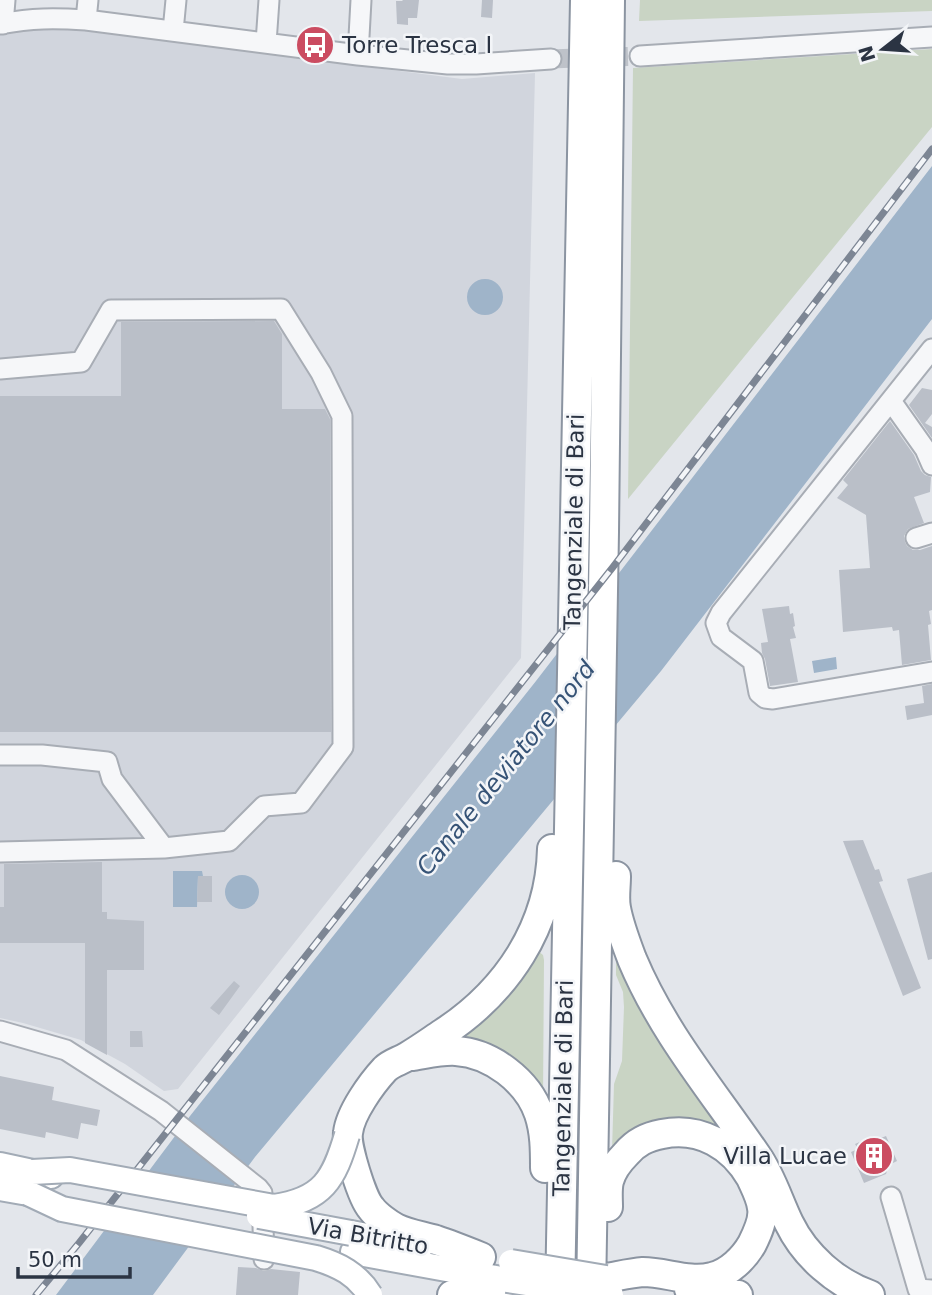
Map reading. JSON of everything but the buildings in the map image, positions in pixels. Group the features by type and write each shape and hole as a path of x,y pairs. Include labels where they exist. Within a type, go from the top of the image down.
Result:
{"highway":[{"name":"Tangenziale di Bari","path":"593,1290 604,532 604,1"},
{"name":"Tangenziale di Bari","path":"593,1290 560,1239 561,805 554,723 571,664 604,1"},
{"path":"601,780 615,837 616,908 627,946 655,1009 758,1158 798,1239 832,1275 855,1290 870,1295"},
{"path":"481,1257 394,1227 371,1209 360,1189 347,1135 365,1093 387,1066 406,1057 467,1016 488,997 522,954 543,907 561,805"},
{"path":"406,1057 456,1051 478,1056 499,1066 515,1078 539,1112 545,1139 545,1198 560,1239"},
{"path":"671,1132 693,1133 712,1139 730,1151 743,1165 756,1188 763,1210 757,1234 745,1255 731,1268 714,1277 696,1279 644,1272 593,1290 607,1238 609,1181 617,1164 633,1145 648,1137 671,1132"},
{"path":"452,1295 508,1278 546,1295"},
{"name":"Via Bitritto","path":"593,1290 642,1283 738,1295"}],"main road":[{"path":"30,1182 70,1170 274,1207 295,1204 327,1183 338,1164 347,1135"},
{"name":"Via Bitritto","path":"0,1165 30,1182"},
{"name":"Via Bitritto","path":"0,1188 30,1182 152,1197 508,1278 593,1290"},
{"path":"30,1182 62,1209 316,1258 338,1265 370,1295"},
{"name":"Via Bitritto","path":"352,1243 481,1257 508,1278"}],"street":[{"path":"5,0 1,24 50,17 86,20 448,64 551,59"},
{"path":"86,20 88,0"},
{"path":"173,31 176,0"},
{"path":"266,43 269,0"},
{"path":"358,55 360,0"},
{"path":"640,56 932,37"},
{"path":"0,369 81,362 111,310 281,309 321,373 342,415 343,747 301,803 264,806 229,841 164,848 0,852"},
{"path":"932,349 721,613 716,623 721,637 754,660 759,693 765,698 773,699 932,672"},
{"path":"891,401 925,449 932,465"},
{"path":"0,755 42,755 107,762 112,779 164,848"},
{"path":"0,1031 66,1050 161,1111 262,1193 264,1259"},
{"path":"891,1197 925,1290"}],"shaded area":[{"path":"46,26 462,79 535,73 521,658 178,1089 164,1091 125,1064 81,1040 0,1018 0,34"}],"green space":[{"path":"640,0 932,0 932,11 639,21"},
{"path":"932,49 932,127 628,499 633,68"},
{"path":"616,942 676,1056 728,1140 612,1151 614,1084 622,1061 624,1007 623,992 616,975"},
{"path":"537,950 544,960 543,1100 458,1043 456,1034"}],"water":[{"name":"Canale deviatore nord","path":"932,166 932,319 661,671 255,1157 153,1295 56,1295 190,1116 536,681"},
{"path":"485,279 498,284 503,297 498,310 485,315 472,310 467,297 472,284"},
{"path":"836,657 837,669 814,673 812,661"},
{"path":"173,871 202,871 203,876 198,876 197,907 173,907"},
{"path":"242,875 254,880 259,892 254,904 242,909 230,904 225,892 230,880"}],"pier":[{"path":"139,1178 231,1194 195,1244 103,1226"}],"tunnel":[{"path":"551,59 640,56"}],"railway":[{"path":"36,1295 613,567 932,149"}],"place":[{"name":"Torre Tresca I","path":"315,45"},
{"name":"Villa Lucae","path":"874,1156"}]}
